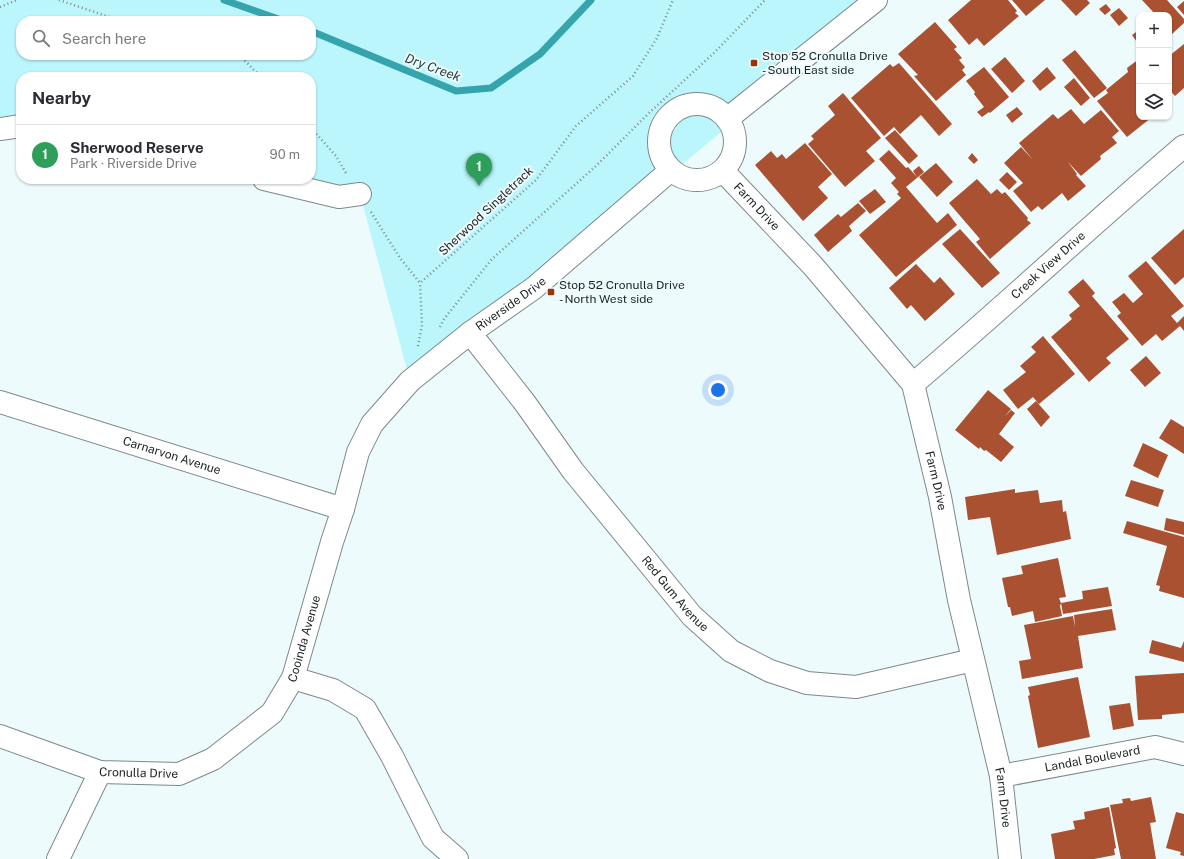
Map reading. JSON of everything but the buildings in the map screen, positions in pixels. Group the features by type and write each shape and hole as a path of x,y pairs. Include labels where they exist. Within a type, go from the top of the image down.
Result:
{"street":[{"path":"727,119 876,0"},
{"path":"690,105 704,105 717,110 727,119 735,140 734,151 730,162 723,170 713,177 702,180 691,180 680,177 671,170 662,159 659,146 660,132 666,119 677,110 690,105"},
{"path":"0,129 16,127"},
{"name":"Creek View Drive","path":"913,384 966,339 1122,198 1184,146"},
{"name":"Riverside Drive","path":"372,424 410,381 470,333 534,288 671,170"},
{"name":"Farm Drive","path":"723,170 813,266 913,384 940,498 959,600 1001,776 1010,859"},
{"path":"285,184 339,197 360,194"},
{"name":"Red Gum Avenue","path":"470,333 525,403 573,471 692,616 731,651 770,671 808,683 856,687 973,660"},
{"name":"Carnarvon Avenue","path":"0,402 343,509"},
{"name":"Cooinda Avenue","path":"372,424 358,452 343,509 293,678 334,690 365,709 392,756 433,838 457,859"},
{"name":"Cronulla Drive","path":"0,736 100,772 179,774 213,759 272,713 293,678"},
{"name":"Landal Boulevard","path":"1001,776 1155,746 1184,754"},
{"path":"58,859 100,772"}],"path":[{"path":"0,7 17,0"},
{"path":"59,0 106,16"},
{"name":"Sherwood Singletrack","path":"420,283 536,180 576,126 633,76 657,38 672,0"},
{"path":"436,333 444,320 492,259 596,166 649,113 715,52 764,0"},
{"path":"244,60 256,72"},
{"path":"316,134 336,156 400,258 420,283 422,325 410,381"}],"shaded area":[{"path":"0,0 880,0 559,267 410,381 360,194 316,181 316,72 16,72 16,121 0,121"}],"waterway":[{"name":"Dry Creek","path":"224,0 270,16"},
{"name":"Dry Creek","path":"316,33 456,91 491,88 540,54 591,0"}],"place":[{"name":"Stop 52 Cronulla Drive - South East side","path":"754,63"},
{"name":"Sherwood Reserve","path":"479,186"},
{"name":"Stop 52 Cronulla Drive - North West side","path":"551,292"}]}
